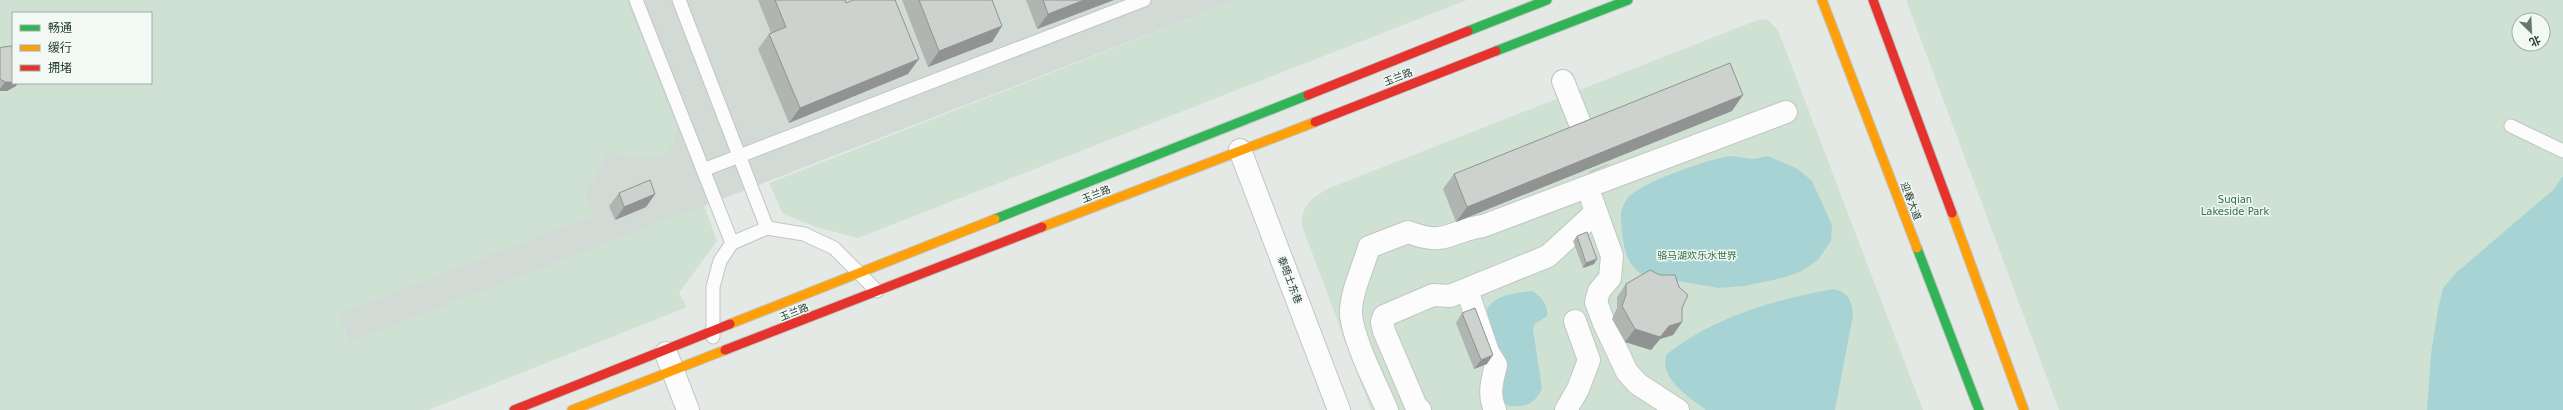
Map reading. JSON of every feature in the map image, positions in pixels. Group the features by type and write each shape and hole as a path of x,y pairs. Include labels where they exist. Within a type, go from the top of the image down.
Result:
{"street":[{"name":"玉兰路","path":"514,410 1547,0"},
{"name":"玉兰路","path":"572,410 1628,0"},
{"name":"迎春大道","path":"1822,0 1978,410"},
{"path":"1874,0 2024,410"},
{"path":"1563,81 1583,131"},
{"path":"1387,410 1358,339 1351,315 1352,302 1369,247 1408,232 1427,239 1452,236 1596,179 1616,178 1786,112"},
{"name":"泰晤士东巷","path":"1240,150 1340,410"},
{"path":"1596,179 1596,212 1612,256 1610,278 1599,291 1596,302 1627,372 1638,384 1673,409"},
{"path":"1420,410 1416,406 1382,322 1384,316 1433,295 1450,296 1467,290 1548,256 1596,212"},
{"path":"1467,290 1488,352 1496,365 1491,386 1491,402 1495,410"},
{"path":"1566,410 1578,389 1589,360 1575,322"},
{"path":"665,350 688,410"}],"lane":[{"path":"636,0 732,243"},
{"path":"679,0 767,228"},
{"path":"703,170 1144,0"},
{"path":"2511,126 2531,134 2563,151"},
{"path":"713,355 713,287 720,261 732,243 767,228 804,234 834,248 877,291"}],"shaded area":[{"path":"0,0 1237,0 176,410 0,410"}],"green space":[{"path":"0,0 626,0 677,127 674,141 668,151 661,156 652,159 642,159 608,152 599,171 585,193 594,215 339,314 350,342 704,205 717,241 679,293 687,307 428,410 0,410"},
{"path":"1237,0 1467,0 858,238 816,227 783,214 769,183"},
{"name":"Suqian Lakeside Park","path":"1906,0 2563,0 2563,410 2059,410"},
{"name":"骆马湖欢乐水世界","path":"1767,19 1778,30 1923,410 1371,410 1302,226 1303,212 1314,198 1332,187 1755,21"}],"water":[{"path":"1731,156 1753,159 1768,156 1798,169 1812,181 1832,225 1831,241 1818,260 1800,272 1782,278 1744,286 1719,288 1643,275 1638,272 1631,265 1623,240 1621,214 1623,206 1628,198 1640,189 1665,177 1709,161"},
{"path":"2563,176 2563,410 2427,410 2431,354 2443,288 2457,272 2554,189"},
{"path":"1834,289 1843,293 1849,298 1853,315 1835,410 1706,410 1677,387 1671,380 1665,364 1666,355 1704,330 1725,320 1768,304"},
{"path":"1532,291 1544,302 1547,309 1547,316 1535,324 1533,329 1542,388 1537,398 1533,401 1525,405 1509,406 1502,401 1487,309 1501,297"}],"building":[{"path":"775,0 845,0 846,3 853,0 895,0 919,59 800,108 769,34 786,27"},
{"path":"919,0 992,0 1002,26 939,51"},
{"path":"1043,0 1084,0 1048,14"},
{"path":"12,46 12,82 5,82 0,79 0,48"},
{"path":"1730,63 1743,95 1467,207 1454,174"},
{"path":"650,180 655,194 624,207 619,193"},
{"path":"1587,232 1597,259 1586,263 1577,236"},
{"path":"1650,270 1660,275 1675,275 1679,287 1688,295 1682,308 1682,322 1669,326 1660,337 1635,329 1622,306 1626,295 1626,284"},
{"path":"1475,308 1493,355 1481,360 1462,313"}],"tunnel":[{"path":"1586,137 1599,169"}],"traffic: fast":[{"path":"1468,31 1547,0"},
{"path":"1496,51 1628,0"},
{"path":"995,219 1308,95"},
{"path":"1917,248 1979,410"}],"traffic: slow":[{"path":"1822,0 1917,248"},
{"path":"1042,227 1315,122"},
{"path":"1952,213 2024,410"},
{"path":"730,324 995,219"},
{"path":"572,410 725,350"}],"traffic: jam":[{"path":"1873,0 1952,213"},
{"path":"1308,95 1468,31"},
{"path":"1315,122 1496,51"},
{"path":"725,350 1042,227"},
{"path":"514,410 730,324"}]}
